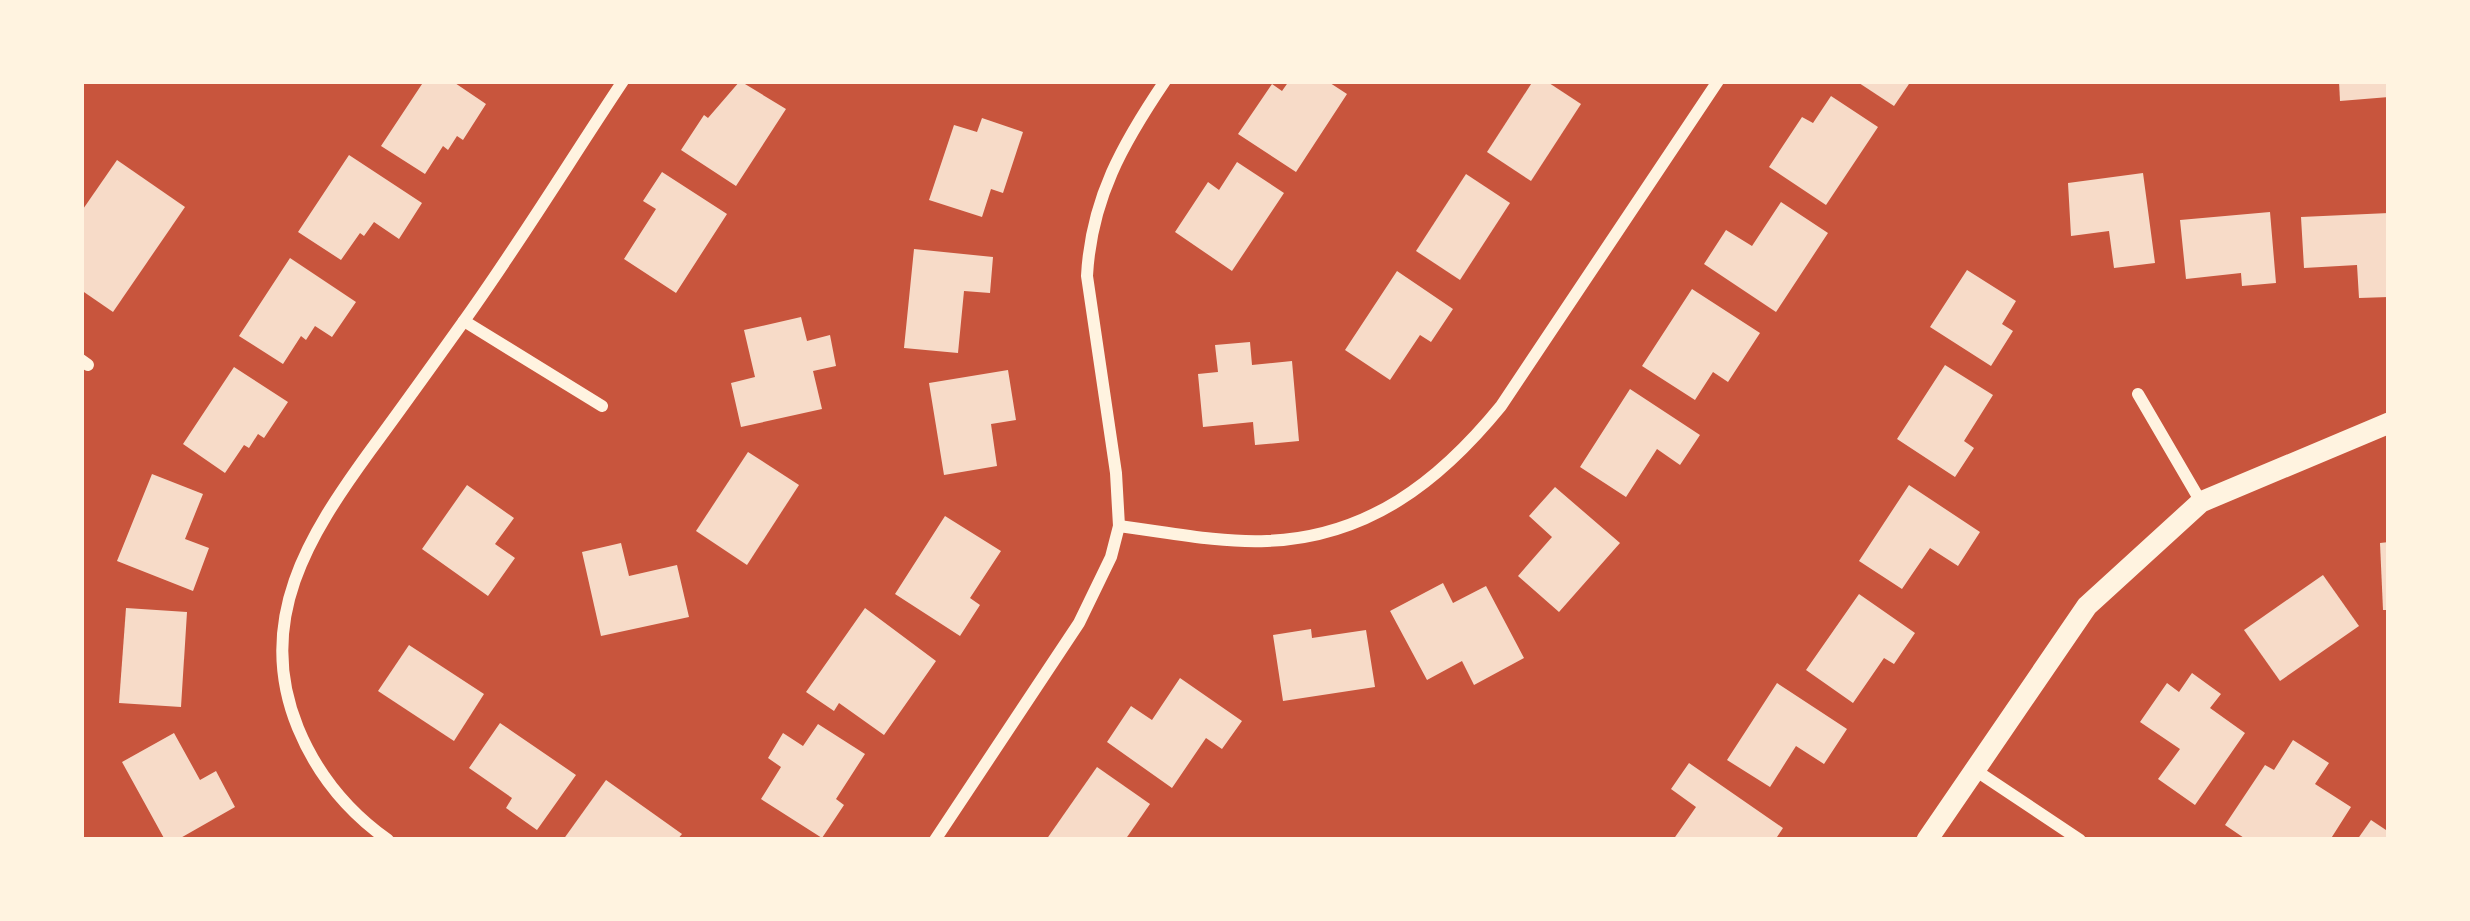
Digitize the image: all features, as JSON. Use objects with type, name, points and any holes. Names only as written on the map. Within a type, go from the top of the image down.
[{"type":"street","points":[[388,840],[351,810],[308,752],[290,710],[282,673],[287,602],[296,570],[322,518],[464,322],[623,81]]},
{"type":"street","points":[[934,840],[1079,623],[1099,587],[1119,526],[1116,473],[1087,276],[1088,243],[1096,208],[1122,144],[1165,81]]},
{"type":"street","points":[[1119,526],[1270,541],[1360,521],[1408,497],[1472,441],[1501,406],[1718,81]]},
{"type":"street","points":[[464,322],[602,406]]},
{"type":"street","points":[[2138,394],[2201,502]]},
{"type":"street","points":[[1927,840],[2086,606],[2201,502],[2389,423]]},
{"type":"street","points":[[1975,770],[2080,840]]},
{"type":"building","points":[[424,81],[452,81],[486,104],[463,140],[457,136],[448,150],[443,146],[425,174],[381,146]]},
{"type":"building","points":[[740,81],[786,109],[736,186],[681,150],[704,115],[708,118]]},
{"type":"building","points":[[1289,81],[1327,81],[1347,94],[1296,172],[1238,134],[1272,84],[1282,91]]},
{"type":"building","points":[[1533,81],[1546,81],[1581,104],[1531,181],[1487,152]]},
{"type":"building","points":[[1856,81],[1911,81],[1894,106]]},
{"type":"building","points":[[2339,81],[2389,81],[2389,97],[2340,101]]},
{"type":"building","points":[[1831,96],[1878,127],[1826,205],[1769,167],[1802,117],[1813,123]]},
{"type":"building","points":[[982,118],[1023,132],[1003,193],[991,189],[982,217],[929,200],[954,125],[977,132]]},
{"type":"building","points":[[349,155],[422,203],[399,239],[374,222],[341,260],[298,232]]},
{"type":"building","points":[[117,160],[185,207],[113,312],[81,290],[81,212]]},
{"type":"building","points":[[1237,162],[1284,193],[1232,271],[1175,232],[1208,182],[1219,190]]},
{"type":"building","points":[[662,172],[727,214],[676,293],[624,259],[656,209],[643,201]]},
{"type":"building","points":[[2143,173],[2155,263],[2114,268],[2109,231],[2071,236],[2068,183]]},
{"type":"building","points":[[1466,174],[1510,203],[1460,280],[1416,251]]},
{"type":"building","points":[[1781,202],[1828,233],[1776,312],[1704,264],[1726,230],[1752,246]]},
{"type":"building","points":[[2270,212],[2276,283],[2242,286],[2241,273],[2186,279],[2180,220]]},
{"type":"building","points":[[2389,213],[2389,297],[2359,298],[2357,265],[2304,268],[2301,217]]},
{"type":"building","points":[[914,249],[993,257],[990,293],[964,291],[958,353],[904,348]]},
{"type":"building","points":[[290,258],[356,302],[332,337],[315,326],[306,340],[301,336],[283,364],[239,336]]},
{"type":"building","points":[[1967,270],[2016,301],[2002,324],[2013,331],[1991,366],[1930,327]]},
{"type":"building","points":[[1397,271],[1453,309],[1431,342],[1420,335],[1390,380],[1345,350]]},
{"type":"building","points":[[1692,289],[1760,333],[1728,382],[1713,372],[1695,400],[1642,366]]},
{"type":"building","points":[[801,317],[807,341],[830,335],[836,366],[813,371],[822,409],[741,427],[731,383],[755,377],[744,330]]},
{"type":"building","points":[[1250,342],[1252,365],[1292,361],[1299,441],[1255,445],[1253,422],[1203,427],[1198,374],[1218,372],[1215,345]]},
{"type":"building","points":[[1945,365],[1993,395],[1964,441],[1974,448],[1955,477],[1897,439]]},
{"type":"building","points":[[234,367],[288,402],[264,438],[258,434],[249,448],[244,445],[225,473],[183,444]]},
{"type":"building","points":[[1008,370],[1016,420],[991,424],[997,466],[944,475],[929,383]]},
{"type":"building","points":[[1630,389],[1700,435],[1680,465],[1657,449],[1626,497],[1580,467]]},
{"type":"building","points":[[748,452],[799,485],[747,565],[696,531]]},
{"type":"building","points":[[152,474],[203,494],[185,539],[209,548],[193,591],[117,561]]},
{"type":"building","points":[[467,485],[514,518],[495,544],[515,558],[488,596],[422,549]]},
{"type":"building","points":[[1909,485],[1980,532],[1958,566],[1930,548],[1902,589],[1859,561]]},
{"type":"building","points":[[1555,487],[1620,543],[1559,612],[1518,576],[1552,537],[1529,516]]},
{"type":"building","points":[[945,516],[1001,551],[970,598],[980,605],[960,636],[895,594]]},
{"type":"building","points":[[2389,542],[2389,610],[2383,610],[2380,543]]},
{"type":"building","points":[[621,543],[629,576],[677,565],[689,617],[601,636],[582,552]]},
{"type":"building","points":[[2323,575],[2359,626],[2280,681],[2244,630]]},
{"type":"building","points":[[1443,583],[1453,603],[1486,586],[1524,658],[1474,685],[1462,661],[1427,680],[1390,611]]},
{"type":"building","points":[[1859,594],[1915,633],[1894,664],[1884,658],[1853,703],[1806,670]]},
{"type":"building","points":[[126,608],[187,612],[181,707],[119,703]]},
{"type":"building","points":[[865,608],[936,661],[884,735],[839,703],[834,711],[806,692]]},
{"type":"building","points":[[1311,629],[1312,638],[1366,630],[1375,687],[1283,701],[1273,635]]},
{"type":"building","points":[[409,645],[484,694],[454,741],[378,691]]},
{"type":"building","points":[[2192,673],[2221,694],[2210,708],[2245,733],[2195,805],[2158,779],[2180,749],[2140,722],[2167,683],[2179,692]]},
{"type":"building","points":[[1180,678],[1242,721],[1222,749],[1206,738],[1172,788],[1107,742],[1131,706],[1152,720]]},
{"type":"building","points":[[1777,683],[1847,729],[1824,764],[1796,746],[1770,787],[1727,760]]},
{"type":"building","points":[[500,723],[576,775],[537,830],[506,808],[512,798],[469,768]]},
{"type":"building","points":[[818,724],[865,754],[836,799],[844,805],[822,838],[761,799],[781,767],[768,758],[783,733],[803,746]]},
{"type":"building","points":[[174,733],[200,780],[216,771],[235,807],[177,840],[165,840],[122,762]]},
{"type":"building","points":[[2293,740],[2329,763],[2315,784],[2351,807],[2330,840],[2247,840],[2225,825],[2265,765],[2274,770]]},
{"type":"building","points":[[1689,763],[1783,828],[1775,840],[1673,840],[1696,807],[1671,789]]},
{"type":"building","points":[[1097,767],[1150,804],[1125,840],[1046,840]]},
{"type":"building","points":[[606,780],[682,834],[677,840],[563,840]]},
{"type":"building","points":[[2371,820],[2389,832],[2389,840],[2357,840]]}]
